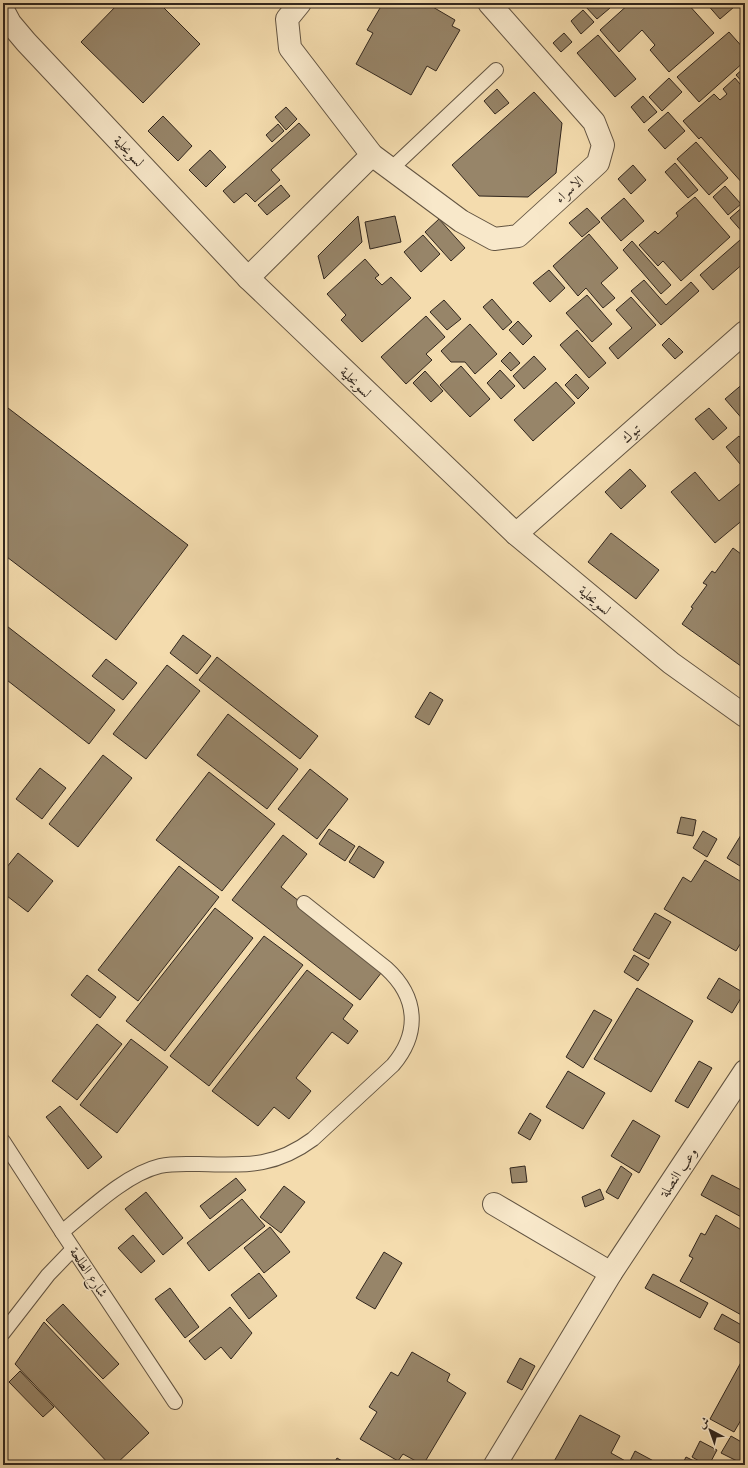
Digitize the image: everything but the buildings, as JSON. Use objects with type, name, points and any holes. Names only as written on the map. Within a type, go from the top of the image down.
[{"type":"street","name":"الاسراء","points":[[300,3],[287,20],[290,48],[372,155],[461,221],[494,239],[518,236],[598,163],[604,145],[594,122],[490,3]]},
{"type":"street","name":"لسويحلية","points":[[3,10],[10,23],[26,42],[248,278],[516,534],[671,663],[745,716]]},
{"type":"street","points":[[248,278],[372,155]]},
{"type":"street","name":"تبوك","points":[[516,534],[745,332]]},
{"type":"street","name":"وعب النصلة","points":[[495,1465],[610,1273],[745,1071]]},
{"type":"street","points":[[494,1204],[610,1273]]},
{"type":"lane","points":[[391,169],[496,70]]},
{"type":"lane","points":[[62,1232],[132,1177],[147,1170],[175,1164],[245,1165],[284,1157],[299,1150],[313,1140],[402,1055],[408,1042],[412,1016],[410,1002],[405,989],[397,978],[386,968],[304,903]]},
{"type":"lane","name":"شارع الطلحة","points":[[3,1141],[175,1402]]},
{"type":"lane","points":[[3,1333],[48,1275],[73,1249]]}]
